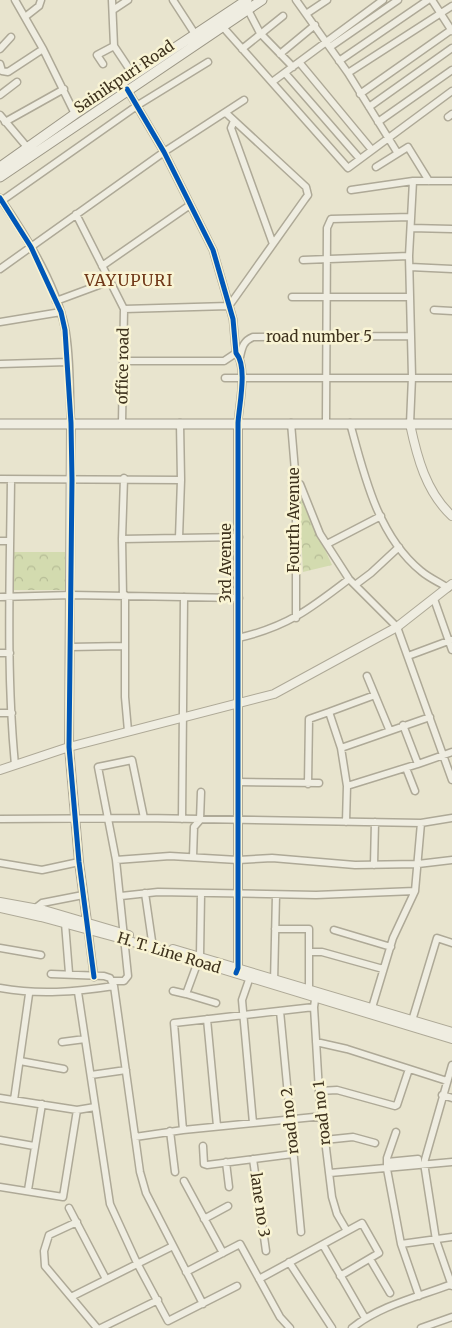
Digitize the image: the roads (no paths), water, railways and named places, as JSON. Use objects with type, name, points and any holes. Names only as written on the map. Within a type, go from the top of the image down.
[{"type":"main road","name":"Sainikpuri Road","points":[[0,177],[49,138],[75,114],[195,34],[248,5],[262,0]]},
{"type":"main road","name":"Sainikpuri Road","points":[[0,167],[27,147],[49,138],[127,89],[222,26],[248,5]]},
{"type":"main road","points":[[0,424],[452,424]]},
{"type":"street","points":[[15,0],[43,49],[75,114]]},
{"type":"street","points":[[26,17],[39,6],[41,0]]},
{"type":"street","points":[[112,0],[114,46],[134,76]]},
{"type":"street","points":[[113,10],[128,0]]},
{"type":"street","points":[[173,0],[195,34]]},
{"type":"street","points":[[297,0],[348,73],[397,152]]},
{"type":"street","points":[[306,14],[327,0]]},
{"type":"street","points":[[328,44],[383,0]]},
{"type":"street","points":[[272,82],[299,62],[398,0]]},
{"type":"street","points":[[339,60],[430,0],[452,31],[360,94]]},
{"type":"street","points":[[248,5],[260,33],[293,66]]},
{"type":"street","points":[[348,73],[441,15],[452,6]]},
{"type":"street","points":[[242,49],[283,16]]},
{"type":"street","points":[[280,54],[315,25]]},
{"type":"street","points":[[222,26],[348,168],[452,91]]},
{"type":"street","points":[[0,49],[11,37]]},
{"type":"street","points":[[103,64],[97,55],[114,46]]},
{"type":"street","points":[[369,107],[452,48]]},
{"type":"street","points":[[0,64],[2,71],[8,72],[43,49]]},
{"type":"street","points":[[94,976],[79,862],[69,747],[72,480],[71,423],[65,330],[61,312],[31,247],[1,200],[138,105],[208,62]]},
{"type":"street","points":[[299,62],[372,150]]},
{"type":"street","points":[[378,122],[452,70]]},
{"type":"street","points":[[285,73],[360,159]]},
{"type":"street","points":[[0,95],[17,82]]},
{"type":"street","points":[[5,122],[64,89]]},
{"type":"street","points":[[127,89],[164,152],[212,250],[233,319],[242,379],[238,423]]},
{"type":"street","points":[[0,269],[164,152],[244,100]]},
{"type":"street","points":[[226,113],[306,186],[308,191],[306,199],[229,306]]},
{"type":"street","points":[[0,115],[27,147]]},
{"type":"street","points":[[234,121],[231,128],[273,244]]},
{"type":"street","points":[[376,167],[397,152],[408,147],[429,181]]},
{"type":"street","points":[[413,180],[409,256],[412,377],[410,424],[422,471],[439,501],[452,516]]},
{"type":"street","points":[[351,190],[413,180],[452,181]]},
{"type":"street","points":[[102,266],[190,205]]},
{"type":"street","points":[[76,214],[124,309],[229,306]]},
{"type":"street","points":[[326,423],[327,228],[331,219],[411,217]]},
{"type":"street","points":[[411,228],[452,229]]},
{"type":"street","points":[[304,260],[409,256]]},
{"type":"street","points":[[410,267],[452,269]]},
{"type":"street","points":[[56,300],[110,281]]},
{"type":"street","points":[[292,297],[410,297]]},
{"type":"street","name":"office road","points":[[122,423],[124,309]]},
{"type":"street","points":[[434,310],[452,311]]},
{"type":"street","points":[[0,322],[61,312]]},
{"type":"street","name":"road number 5","points":[[238,355],[247,340],[253,338],[411,336]]},
{"type":"street","points":[[124,361],[224,361],[238,355]]},
{"type":"street","points":[[0,364],[68,362]]},
{"type":"street","points":[[225,378],[452,378]]},
{"type":"street","points":[[179,538],[180,423]]},
{"type":"street","name":"3rd Avenue","points":[[237,970],[239,820],[238,423]]},
{"type":"street","name":"Fourth Avenue","points":[[291,423],[296,483],[296,618]]},
{"type":"street","points":[[0,770],[69,747],[274,694],[397,628],[450,586],[421,571],[399,546],[381,516],[364,478],[350,423]]},
{"type":"street","points":[[0,480],[124,478],[181,480]]},
{"type":"street","points":[[124,478],[122,539],[128,731]]},
{"type":"street","points":[[11,480],[10,653],[15,765]]},
{"type":"street","points":[[296,483],[300,484],[304,491],[320,534],[349,579],[397,628],[452,780]]},
{"type":"street","points":[[327,544],[381,516]]},
{"type":"street","points":[[122,539],[239,537]]},
{"type":"street","points":[[0,541],[10,541]]},
{"type":"street","points":[[355,585],[371,573],[399,546]]},
{"type":"street","points":[[238,638],[267,631],[296,618],[349,579]]},
{"type":"street","points":[[0,597],[72,595],[239,598]]},
{"type":"street","points":[[182,820],[184,597]]},
{"type":"street","points":[[434,599],[451,641],[452,650]]},
{"type":"street","points":[[408,656],[451,641]]},
{"type":"street","points":[[70,647],[125,646]]},
{"type":"street","points":[[0,653],[10,653]]},
{"type":"street","points":[[368,676],[389,730]]},
{"type":"street","points":[[308,784],[309,719],[375,696]]},
{"type":"street","points":[[329,712],[341,748],[347,786],[346,822]]},
{"type":"street","points":[[0,713],[12,713]]},
{"type":"street","points":[[341,748],[430,717]]},
{"type":"street","points":[[403,725],[418,764]]},
{"type":"street","points":[[347,786],[452,752]]},
{"type":"street","points":[[0,988],[29,994],[78,992],[124,981],[128,976],[126,937],[116,860],[98,767],[132,760],[144,818]]},
{"type":"street","points":[[406,768],[415,791]]},
{"type":"street","points":[[238,782],[319,783]]},
{"type":"street","points":[[193,857],[194,827],[200,820],[201,792]]},
{"type":"street","points":[[0,819],[144,818],[421,823],[452,818]]},
{"type":"street","points":[[374,865],[375,822]]},
{"type":"street","points":[[371,1011],[383,969],[392,947],[393,938],[415,891],[421,823]]},
{"type":"street","points":[[116,860],[170,856],[238,860],[272,858],[374,865],[418,864],[452,860]]},
{"type":"street","points":[[0,863],[42,870],[79,862]]},
{"type":"street","points":[[120,896],[145,893],[316,895],[415,891]]},
{"type":"street","points":[[145,893],[153,945]]},
{"type":"street","points":[[33,911],[42,903],[83,894]]},
{"type":"street","points":[[186,994],[199,959],[201,894]]},
{"type":"street","points":[[274,982],[276,895]]},
{"type":"street","name":"H. T. Line Road","points":[[0,902],[126,937],[411,1023],[451,1033]]},
{"type":"street","name":"H. T. Line Road","points":[[0,908],[33,911],[65,923],[88,926]]},
{"type":"street","points":[[65,923],[70,973]]},
{"type":"street","name":"road no 1","points":[[275,929],[309,929],[319,1091],[324,1116],[324,1140],[335,1209],[347,1231]]},
{"type":"street","points":[[334,930],[392,947]]},
{"type":"street","points":[[411,1023],[437,938],[452,943]]},
{"type":"street","points":[[0,948],[41,955]]},
{"type":"street","points":[[309,952],[322,952],[383,969]]},
{"type":"street","points":[[51,974],[70,973],[104,976],[113,984],[140,1172],[146,1193],[203,1304]]},
{"type":"street","points":[[251,975],[242,1000],[253,1123]]},
{"type":"street","points":[[78,992],[110,1204],[137,1263],[168,1321],[237,1286]]},
{"type":"street","points":[[174,992],[216,1003]]},
{"type":"street","points":[[14,1100],[29,994]]},
{"type":"street","points":[[183,1130],[174,1023],[314,1007]]},
{"type":"street","name":"road no 2","points":[[280,1011],[301,1232]]},
{"type":"street","points":[[207,1019],[217,1126]]},
{"type":"street","points":[[62,1042],[84,1039]]},
{"type":"street","points":[[316,1042],[447,1081]]},
{"type":"street","points":[[20,1060],[64,1069]]},
{"type":"street","points":[[352,1328],[365,1318],[386,1307],[452,1285],[436,1240],[421,1164],[452,1065]]},
{"type":"street","points":[[319,1091],[337,1090],[395,1106],[409,1069]]},
{"type":"street","points":[[91,1075],[126,1070]]},
{"type":"street","points":[[442,1095],[452,1098]]},
{"type":"street","points":[[0,1098],[77,1110],[95,1107]]},
{"type":"street","points":[[28,1190],[42,1104]]},
{"type":"street","points":[[0,1187],[63,1197],[77,1110]]},
{"type":"street","points":[[135,1137],[217,1126],[324,1116]]},
{"type":"street","points":[[170,1132],[175,1172]]},
{"type":"street","points":[[396,1132],[387,1165],[401,1244],[419,1296]]},
{"type":"street","points":[[324,1140],[354,1137],[375,1143]]},
{"type":"street","points":[[0,1140],[34,1146]]},
{"type":"street","points":[[203,1146],[205,1165],[293,1154]]},
{"type":"street","name":"lane no 3","points":[[253,1159],[266,1251]]},
{"type":"street","points":[[226,1162],[229,1187]]},
{"type":"street","points":[[330,1173],[387,1165],[452,1162]]},
{"type":"street","points":[[184,1181],[223,1253]]},
{"type":"street","points":[[204,1219],[228,1206]]},
{"type":"street","points":[[69,1208],[106,1279]]},
{"type":"street","points":[[77,1222],[49,1235],[44,1251],[45,1266],[97,1328]]},
{"type":"street","points":[[259,1280],[362,1223],[380,1253],[340,1276]]},
{"type":"street","points":[[401,1244],[452,1237]]},
{"type":"street","points":[[186,1272],[240,1244],[280,1317],[290,1328]]},
{"type":"street","points":[[323,1245],[365,1318]]},
{"type":"street","points":[[71,1297],[173,1246]]},
{"type":"street","points":[[370,1259],[390,1293]]},
{"type":"street","points":[[289,1262],[332,1328]]},
{"type":"street","points":[[445,1265],[452,1262]]},
{"type":"street","points":[[101,1328],[158,1300]]},
{"type":"street","points":[[421,1328],[452,1317]]},
{"type":"district","name":"VAYUPURI","points":[[129,280]]}]
